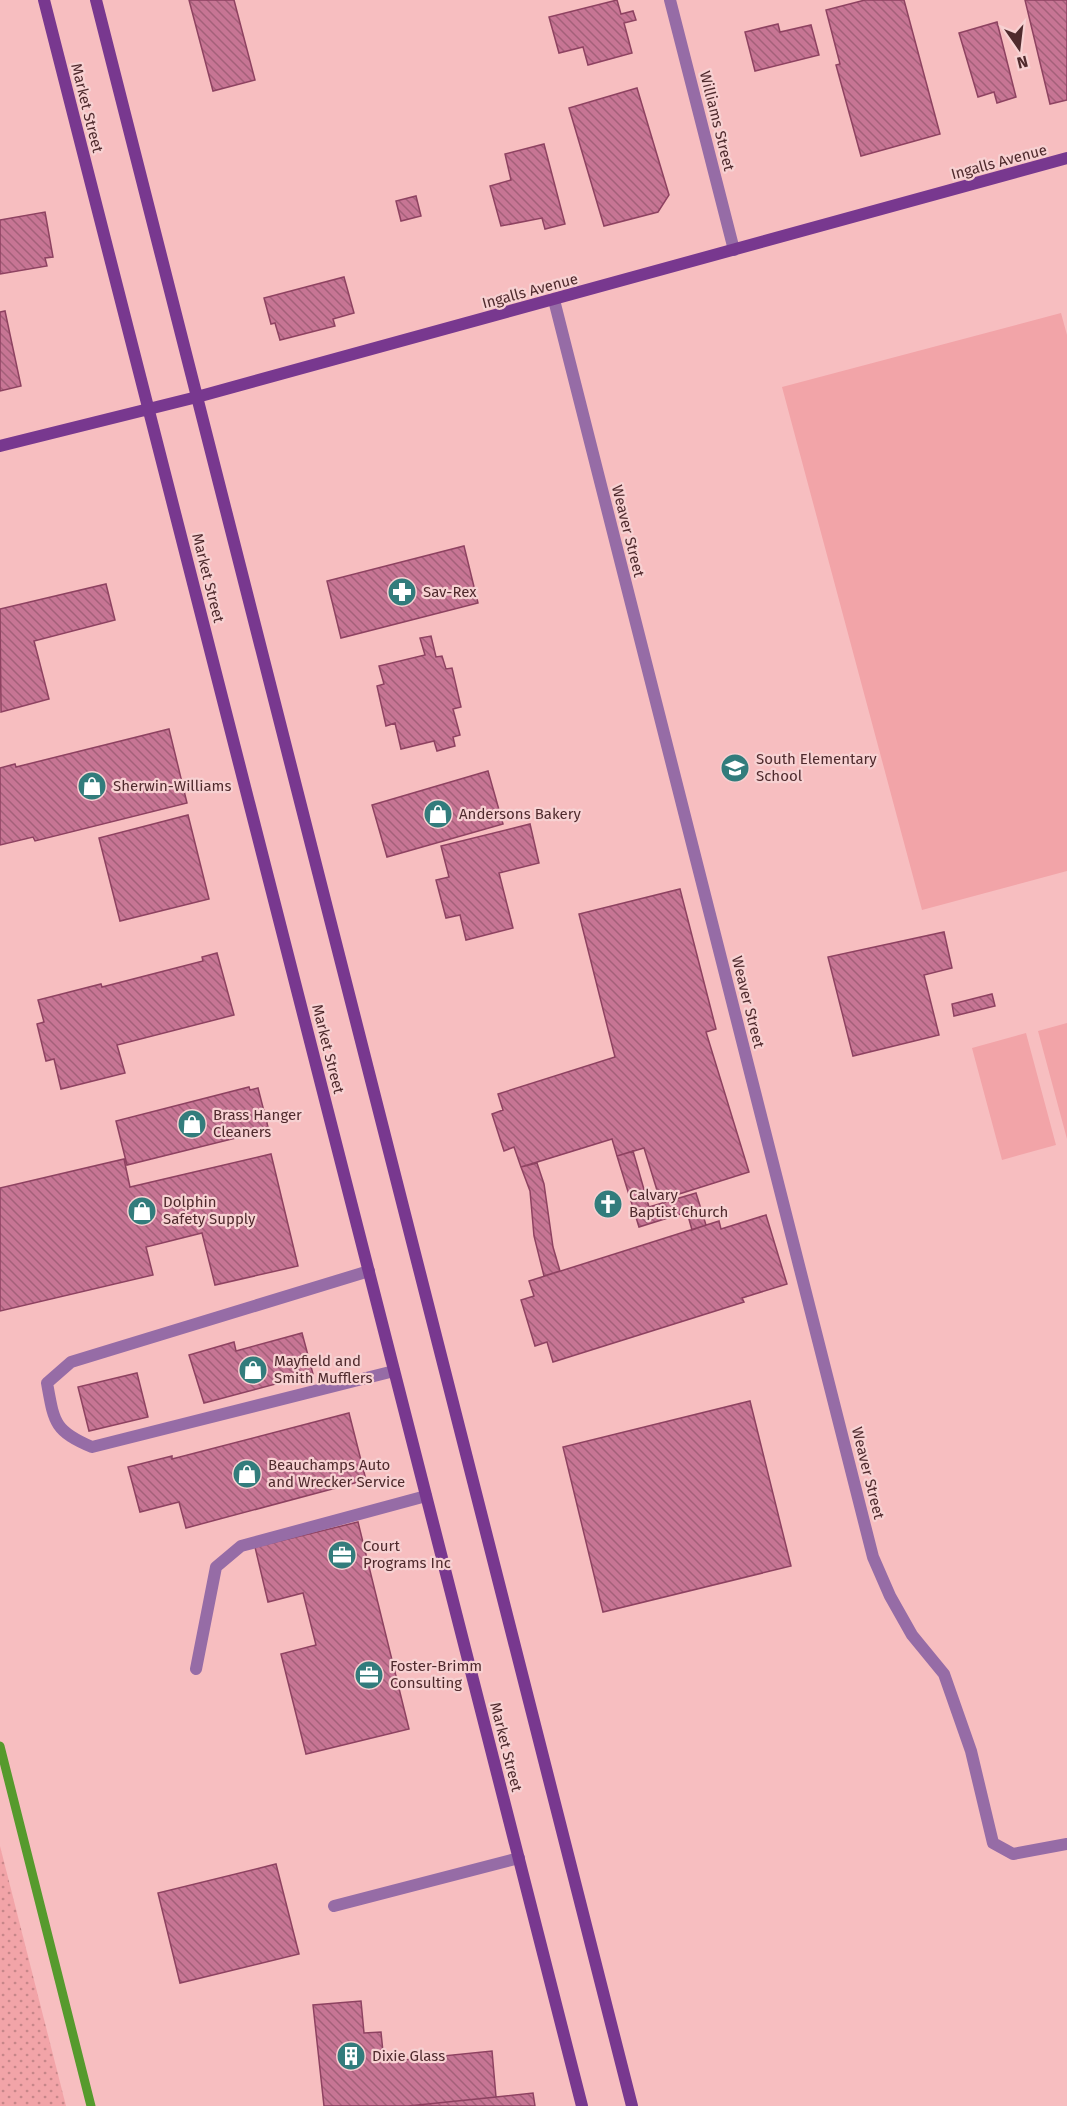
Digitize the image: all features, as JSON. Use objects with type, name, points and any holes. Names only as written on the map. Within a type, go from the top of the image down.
[{"type":"main road","name":"Market Street","points":[[44,0],[582,2106]]},
{"type":"main road","points":[[96,0],[632,2106]]},
{"type":"main road","name":"Ingalls Avenue","points":[[0,446],[197,397],[1067,159]]},
{"type":"street","name":"Williams Street","points":[[670,0],[734,250]]},
{"type":"street","name":"Weaver Street","points":[[554,300],[873,1557],[890,1596],[912,1635],[944,1674],[971,1751],[993,1843],[1013,1854],[1067,1844]]},
{"type":"street","points":[[369,1270],[71,1362],[47,1383],[53,1416],[67,1437],[92,1447],[394,1371]]},
{"type":"street","points":[[196,1669],[216,1567],[241,1546],[426,1496]]},
{"type":"street","points":[[334,1906],[519,1858]]},
{"type":"shaded area","points":[[1061,313],[1067,335],[1067,871],[922,910],[782,387]]},
{"type":"shaded area","points":[[1067,1023],[1067,1139],[1038,1031]]},
{"type":"shaded area","points":[[1026,1033],[1056,1145],[1002,1160],[972,1048]]},
{"type":"shaded area","points":[[0,1846],[66,2106],[0,2106]]},
{"type":"building","points":[[189,0],[234,0],[255,80],[213,91]]},
{"type":"building","points":[[617,0],[621,14],[633,11],[636,20],[624,23],[632,53],[588,65],[583,47],[559,53],[549,17]]},
{"type":"building","points":[[865,0],[904,0],[940,134],[861,156],[836,65],[840,64],[826,10]]},
{"type":"building","points":[[1025,0],[1067,0],[1067,100],[1050,104]]},
{"type":"building","points":[[997,22],[1016,97],[997,103],[994,92],[978,97],[959,33]]},
{"type":"building","points":[[778,24],[780,32],[811,25],[819,55],[755,71],[745,32]]},
{"type":"building","points":[[637,88],[669,195],[658,212],[604,226],[569,108]]},
{"type":"building","points":[[544,144],[565,224],[545,229],[542,218],[501,226],[490,186],[511,180],[505,154]]},
{"type":"building","points":[[416,196],[421,216],[401,221],[396,201]]},
{"type":"building","points":[[45,212],[53,257],[45,258],[47,266],[0,274],[0,220]]},
{"type":"building","points":[[344,277],[354,313],[333,319],[335,326],[280,340],[275,323],[271,324],[264,298]]},
{"type":"building","points":[[5,311],[21,386],[0,391],[0,312]]},
{"type":"building","name":"Sav-Rex","points":[[464,546],[478,603],[341,638],[327,581]]},
{"type":"building","points":[[106,584],[115,620],[34,641],[49,699],[1,712],[0,609]]},
{"type":"building","points":[[431,636],[436,657],[442,656],[446,669],[452,668],[461,707],[453,709],[460,735],[453,737],[455,746],[437,751],[434,741],[401,749],[395,723],[386,726],[377,686],[384,684],[379,666],[425,655],[420,638]]},
{"type":"building","name":"Sherwin-Williams","points":[[169,729],[187,803],[35,841],[33,837],[0,845],[0,768],[15,764],[16,767]]},
{"type":"building","name":"Andersons Bakery","points":[[488,771],[503,824],[387,857],[372,805]]},
{"type":"building","points":[[188,815],[209,899],[120,921],[99,838]]},
{"type":"building","points":[[530,824],[539,863],[499,873],[513,928],[466,940],[460,915],[446,918],[436,880],[449,877],[441,846]]},
{"type":"building","points":[[680,889],[716,1029],[706,1032],[749,1172],[660,1200],[644,1148],[617,1156],[612,1139],[521,1167],[514,1147],[504,1151],[492,1114],[503,1110],[498,1094],[615,1057],[579,914]]},
{"type":"building","points":[[944,932],[952,968],[924,975],[939,1035],[853,1056],[828,957]]},
{"type":"building","points":[[217,953],[234,1015],[117,1045],[125,1073],[61,1089],[54,1059],[46,1061],[37,1024],[44,1022],[38,1000],[101,984],[102,987],[203,961],[202,957]]},
{"type":"building","points":[[992,994],[995,1006],[954,1016],[952,1004]]},
{"type":"building","name":"Brass Hanger Cleaners","points":[[249,1087],[250,1090],[258,1088],[268,1127],[259,1129],[260,1132],[127,1165],[116,1121]]},
{"type":"building","points":[[633,1151],[649,1207],[696,1193],[706,1225],[692,1230],[687,1212],[639,1227],[617,1156]]},
{"type":"building","name":"Dolphin Safety Supply","points":[[271,1154],[298,1266],[215,1285],[202,1233],[146,1247],[153,1275],[0,1311],[0,1188],[124,1159],[130,1187]]},
{"type":"building","points":[[537,1163],[544,1184],[553,1247],[560,1271],[544,1276],[534,1236],[530,1191],[521,1167]]},
{"type":"building","points":[[766,1215],[787,1284],[742,1298],[744,1302],[553,1362],[547,1342],[535,1346],[521,1300],[534,1296],[529,1281],[719,1221],[721,1229]]},
{"type":"building","name":"Mayfield and Smith Mufflers","points":[[302,1333],[313,1374],[204,1403],[189,1355],[234,1342],[236,1351]]},
{"type":"building","points":[[137,1373],[148,1417],[89,1431],[78,1387]]},
{"type":"building","points":[[750,1401],[791,1566],[603,1612],[563,1447]]},
{"type":"building","name":"Beauchamps Auto and Wrecker Service","points":[[349,1413],[366,1480],[186,1528],[179,1502],[140,1512],[128,1467],[172,1456],[172,1459]]},
{"type":"building","points":[[358,1522],[409,1729],[306,1754],[281,1654],[316,1645],[303,1593],[268,1602],[255,1547]]},
{"type":"building","points":[[276,1864],[299,1954],[180,1983],[158,1893]]},
{"type":"building","name":"Dixie Glass","points":[[361,2001],[364,2033],[381,2032],[384,2062],[492,2051],[496,2097],[408,2106],[324,2106],[313,2005]]},
{"type":"building","points":[[533,2093],[535,2106],[408,2106],[496,2097]]},
{"type":"waterway","points":[[0,1746],[91,2106]]},
{"type":"place","name":"Sav-Rex","points":[[402,592]]},
{"type":"place","name":"South Elementary School","points":[[735,768]]},
{"type":"place","name":"Sherwin-Williams","points":[[92,786]]},
{"type":"place","name":"Andersons Bakery","points":[[438,814]]},
{"type":"place","name":"Brass Hanger Cleaners","points":[[192,1124]]},
{"type":"place","name":"Calvary Baptist Church","points":[[608,1204]]},
{"type":"place","name":"Dolphin Safety Supply","points":[[142,1211]]},
{"type":"place","name":"Mayfield and Smith Mufflers","points":[[253,1370]]},
{"type":"place","name":"Beauchamps Auto and Wrecker Service","points":[[247,1474]]},
{"type":"place","name":"Court Programs Inc","points":[[342,1555]]},
{"type":"place","name":"Foster-Brimm Consulting","points":[[369,1675]]},
{"type":"place","name":"Dixie Glass","points":[[351,2056]]}]
